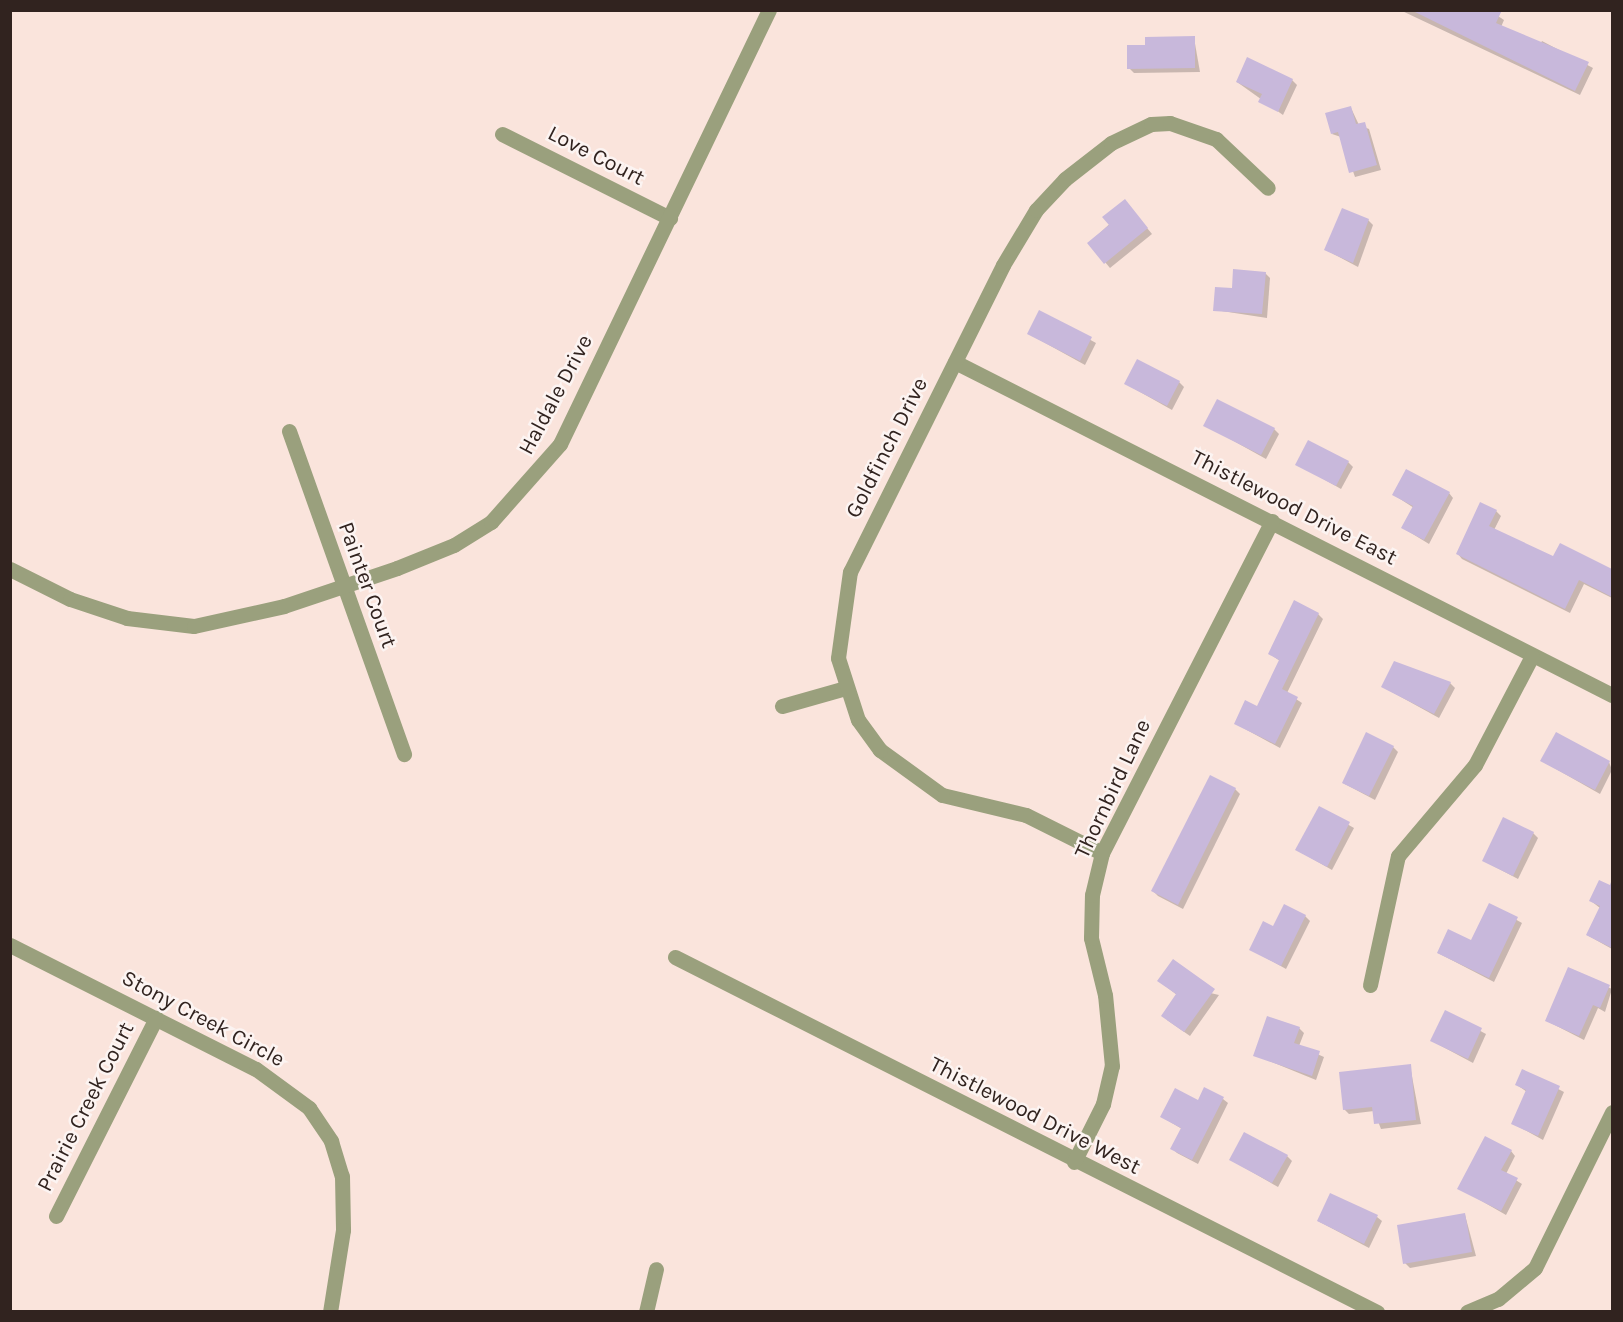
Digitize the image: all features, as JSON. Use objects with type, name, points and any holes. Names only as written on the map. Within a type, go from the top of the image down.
[{"type":"street","name":"Haldale Drive","points":[[10,569],[69,599],[127,618],[194,626],[231,621],[344,584],[454,545],[491,522],[542,470],[670,218],[769,10]]},
{"type":"street","name":"Goldfinch Drive","points":[[1102,853],[1026,815],[942,795],[912,779],[880,750],[845,688],[838,658],[850,572],[955,362],[1036,210],[1111,143],[1151,124],[1183,124],[1234,152],[1268,188]]},
{"type":"street","name":"Love Court","points":[[502,134],[670,218]]},
{"type":"street","name":"Thistlewood Drive East","points":[[955,362],[1612,695]]},
{"type":"street","name":"Painter Court","points":[[289,431],[404,754]]},
{"type":"street","name":"Thornbird Lane","points":[[1074,1162],[1103,1104],[1112,1066],[1112,1035],[1091,938],[1092,895],[1102,853],[1272,521]]},
{"type":"street","points":[[1370,985],[1398,856],[1475,765],[1532,656]]},
{"type":"street","points":[[782,706],[845,688]]},
{"type":"street","name":"Stony Creek Circle","points":[[10,945],[277,1082],[320,1122],[338,1156],[345,1201],[330,1311]]},
{"type":"street","name":"Thistlewood Drive West","points":[[675,957],[1074,1162],[1377,1311]]},
{"type":"street","name":"Prairie Creek Court","points":[[56,1216],[156,1018]]},
{"type":"street","points":[[1467,1311],[1498,1299],[1535,1268],[1609,1128],[1612,1112]]},
{"type":"street","points":[[646,1311],[656,1269]]},
{"type":"building","points":[[1411,10],[1502,10],[1496,23],[1589,62],[1575,91]]},
{"type":"building","points":[[1195,36],[1195,68],[1127,69],[1127,45],[1145,45],[1145,37]]},
{"type":"building","points":[[1247,57],[1293,79],[1278,112],[1258,102],[1262,94],[1236,82]]},
{"type":"building","points":[[1351,106],[1356,124],[1365,122],[1377,165],[1349,173],[1338,132],[1331,134],[1325,113]]},
{"type":"building","points":[[1125,199],[1148,228],[1104,264],[1087,243],[1109,225],[1102,217]]},
{"type":"building","points":[[1342,208],[1369,219],[1353,263],[1324,250]]},
{"type":"building","points":[[1233,269],[1266,272],[1262,314],[1213,311],[1215,287],[1232,288]]},
{"type":"building","points":[[1039,310],[1092,337],[1080,361],[1027,334]]},
{"type":"building","points":[[1137,359],[1180,381],[1167,406],[1124,384]]},
{"type":"building","points":[[1217,399],[1275,428],[1261,455],[1203,426]]},
{"type":"building","points":[[1308,440],[1349,461],[1336,486],[1295,465]]},
{"type":"building","points":[[1406,469],[1450,492],[1424,540],[1401,528],[1413,506],[1392,495]]},
{"type":"building","points":[[1480,502],[1497,510],[1489,526],[1553,556],[1560,543],[1612,569],[1612,597],[1579,580],[1565,609],[1456,554]]},
{"type":"building","points":[[1294,600],[1319,613],[1282,689],[1298,697],[1275,744],[1234,724],[1245,700],[1257,706],[1279,660],[1268,654]]},
{"type":"building","points":[[1394,661],[1451,682],[1434,714],[1381,687]]},
{"type":"building","points":[[1366,732],[1394,746],[1369,796],[1342,783]]},
{"type":"building","points":[[1556,732],[1610,761],[1595,790],[1540,761]]},
{"type":"building","points":[[1210,775],[1236,788],[1178,905],[1151,891]]},
{"type":"building","points":[[1319,806],[1350,822],[1327,867],[1295,850]]},
{"type":"building","points":[[1503,817],[1534,832],[1513,876],[1482,861]]},
{"type":"building","points":[[1612,879],[1612,948],[1586,935],[1600,906],[1589,901],[1599,880],[1610,885]]},
{"type":"building","points":[[1489,903],[1518,917],[1489,978],[1437,953],[1448,929],[1471,940]]},
{"type":"building","points":[[1284,904],[1306,915],[1281,966],[1249,950],[1263,921],[1273,926]]},
{"type":"building","points":[[1173,959],[1215,989],[1184,1032],[1161,1016],[1176,994],[1157,981]]},
{"type":"building","points":[[1568,967],[1610,985],[1600,1008],[1593,1005],[1579,1036],[1545,1021]]},
{"type":"building","points":[[1445,1010],[1482,1028],[1468,1059],[1430,1041]]},
{"type":"building","points":[[1267,1016],[1300,1027],[1294,1043],[1320,1051],[1312,1076],[1253,1056]]},
{"type":"building","points":[[1411,1064],[1416,1120],[1374,1124],[1372,1107],[1343,1110],[1339,1072]]},
{"type":"building","points":[[1522,1069],[1560,1086],[1538,1136],[1511,1124],[1526,1090],[1515,1085]]},
{"type":"building","points":[[1204,1087],[1224,1097],[1192,1160],[1170,1149],[1181,1128],[1160,1117],[1175,1088],[1198,1100]]},
{"type":"building","points":[[1244,1132],[1288,1155],[1272,1183],[1229,1160]]},
{"type":"building","points":[[1485,1136],[1512,1150],[1501,1170],[1518,1178],[1501,1211],[1457,1189]]},
{"type":"building","points":[[1330,1193],[1378,1215],[1364,1244],[1317,1221]]},
{"type":"building","points":[[1465,1213],[1472,1252],[1403,1264],[1397,1225]]}]
